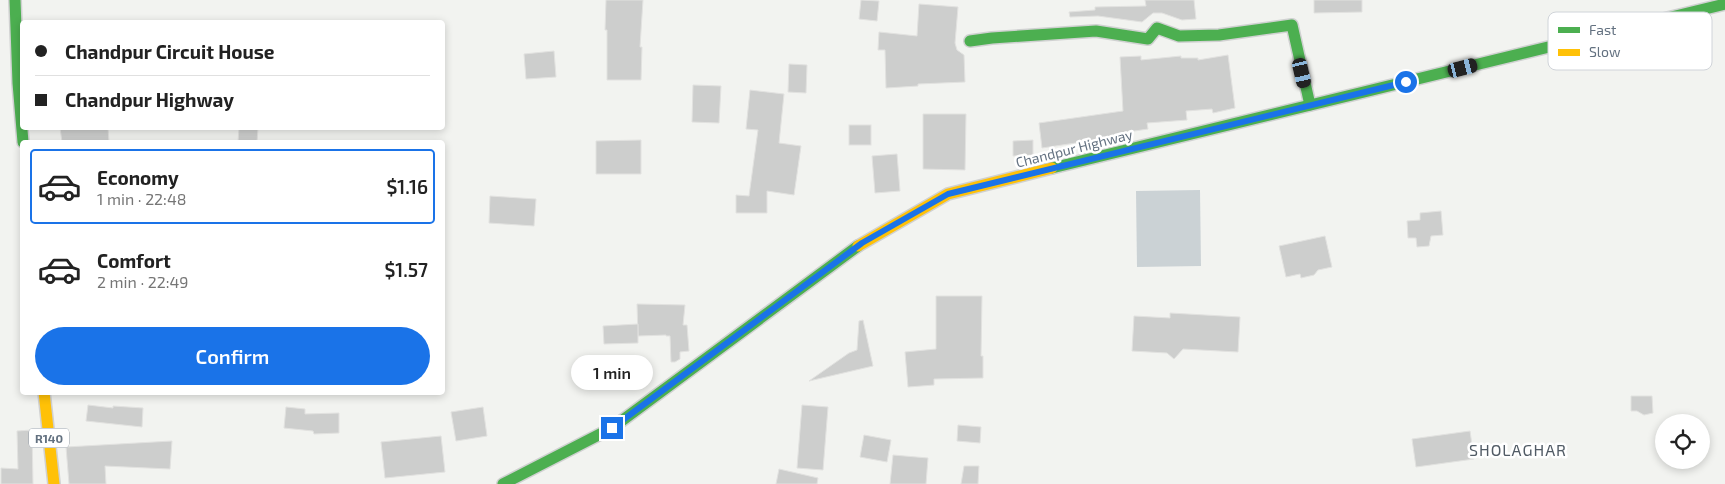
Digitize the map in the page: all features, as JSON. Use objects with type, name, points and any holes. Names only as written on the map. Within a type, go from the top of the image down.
[{"type":"main road","points":[[14,0],[20,107]]},
{"type":"main road","name":"Chandpur Highway","points":[[1692,12],[1725,4]]},
{"type":"main road","points":[[970,41],[1096,31],[1148,39],[1157,28],[1180,36],[1219,36],[1292,25],[1310,106]]},
{"type":"main road","name":"Chandpur Highway","points":[[503,484],[612,428],[862,243],[948,194],[1548,48]]},
{"type":"main road","name":"R140","points":[[44,395],[54,484]]},
{"type":"shaded area","points":[[1200,190],[1201,266],[1137,267],[1136,191]]},
{"type":"building","points":[[606,0],[643,0],[640,47],[642,47],[641,80],[607,80]]},
{"type":"building","points":[[861,0],[879,1],[877,21],[859,19]]},
{"type":"building","points":[[1145,0],[1194,0],[1196,19],[1182,20],[1162,13],[1153,13],[1142,22],[1098,16],[1070,17],[1069,12],[1095,10],[1095,7],[1146,6]]},
{"type":"building","points":[[1314,0],[1362,0],[1362,12],[1314,13]]},
{"type":"building","points":[[919,4],[958,7],[955,43],[957,50],[964,55],[965,82],[918,84],[918,86],[886,88],[885,50],[878,50],[879,32],[917,36]]},
{"type":"building","points":[[554,51],[556,77],[526,79],[524,54]]},
{"type":"building","points":[[1228,55],[1235,108],[1213,113],[1212,109],[1186,111],[1187,120],[1147,123],[1148,129],[1121,133],[1121,136],[1042,148],[1039,123],[1123,111],[1120,57],[1141,56],[1141,60],[1181,56],[1181,58],[1198,58],[1198,60]]},
{"type":"building","points":[[789,64],[807,65],[806,93],[788,92]]},
{"type":"building","points":[[693,85],[721,86],[719,123],[692,122]]},
{"type":"building","points":[[750,90],[784,94],[779,143],[801,146],[794,195],[767,191],[767,213],[736,213],[736,195],[749,196],[758,130],[746,129]]},
{"type":"building","points":[[923,114],[966,114],[965,170],[923,169]]},
{"type":"building","points":[[849,125],[871,125],[871,145],[849,145]]},
{"type":"building","points":[[60,130],[108,130],[109,140],[62,140]]},
{"type":"building","points":[[239,130],[258,130],[257,140],[238,140]]},
{"type":"building","points":[[641,140],[641,174],[596,174],[596,141]]},
{"type":"building","points":[[1033,140],[1033,155],[1013,156],[1013,141]]},
{"type":"building","points":[[897,154],[900,191],[875,193],[872,156]]},
{"type":"building","points":[[490,196],[536,199],[534,226],[489,223]]},
{"type":"building","points":[[1441,211],[1443,235],[1431,236],[1429,246],[1417,247],[1416,238],[1408,238],[1407,221],[1420,220],[1420,213]]},
{"type":"building","points":[[1325,236],[1332,267],[1318,270],[1314,275],[1301,278],[1300,274],[1286,277],[1279,246]]},
{"type":"building","points":[[936,296],[982,296],[981,356],[983,356],[983,378],[934,379],[934,385],[908,387],[905,352],[936,349]]},
{"type":"building","points":[[637,304],[685,305],[683,325],[687,325],[689,351],[680,352],[680,359],[671,362],[670,336],[638,336]]},
{"type":"building","points":[[1170,313],[1240,317],[1238,352],[1183,349],[1174,359],[1167,353],[1132,351],[1134,316],[1170,318]]},
{"type":"building","points":[[863,320],[873,366],[809,381],[849,353],[857,350],[859,321]]},
{"type":"building","points":[[638,324],[638,343],[604,344],[603,326]]},
{"type":"building","points":[[1631,396],[1652,396],[1653,413],[1644,415],[1637,411],[1631,411]]},
{"type":"building","points":[[88,405],[113,408],[113,406],[143,408],[142,427],[86,421]]},
{"type":"building","points":[[802,405],[828,407],[823,470],[797,468]]},
{"type":"building","points":[[286,407],[305,409],[305,414],[339,413],[339,433],[314,434],[313,431],[284,428]]},
{"type":"building","points":[[483,407],[487,436],[456,441],[451,412]]},
{"type":"building","points":[[958,425],[981,427],[980,443],[957,441]]},
{"type":"building","points":[[32,430],[33,484],[1,484],[1,468],[18,469],[17,431]]},
{"type":"building","points":[[1470,431],[1474,459],[1416,467],[1412,439]]},
{"type":"building","points":[[864,435],[891,440],[887,462],[860,457]]},
{"type":"building","points":[[441,436],[445,472],[385,478],[381,442]]},
{"type":"building","points":[[172,441],[170,469],[105,466],[106,484],[69,484],[66,447]]},
{"type":"building","points":[[893,455],[928,458],[926,484],[890,484]]},
{"type":"building","points":[[964,466],[979,466],[978,484],[961,484]]},
{"type":"building","points":[[779,469],[818,478],[817,484],[776,484]]},
{"type":"traffic: fast","points":[[15,0],[20,107]]},
{"type":"traffic: fast","points":[[1692,12],[1725,4]]},
{"type":"traffic: fast","points":[[970,41],[1096,31],[1148,39],[1157,28],[1179,36],[1219,35],[1292,25],[1310,105]]},
{"type":"traffic: fast","points":[[1052,168],[1548,47]]},
{"type":"traffic: fast","points":[[22,130],[23,140]]},
{"type":"traffic: fast","points":[[503,484],[612,428],[858,246]]},
{"type":"traffic: slow","points":[[858,246],[948,194],[1052,168]]},
{"type":"traffic: slow","points":[[44,395],[54,484]]},
{"type":"district","name":"SHOLAGHAR","points":[[1518,449]]},
{"type":"route","points":[[612,428],[862,243],[948,194],[1406,82]]}]
